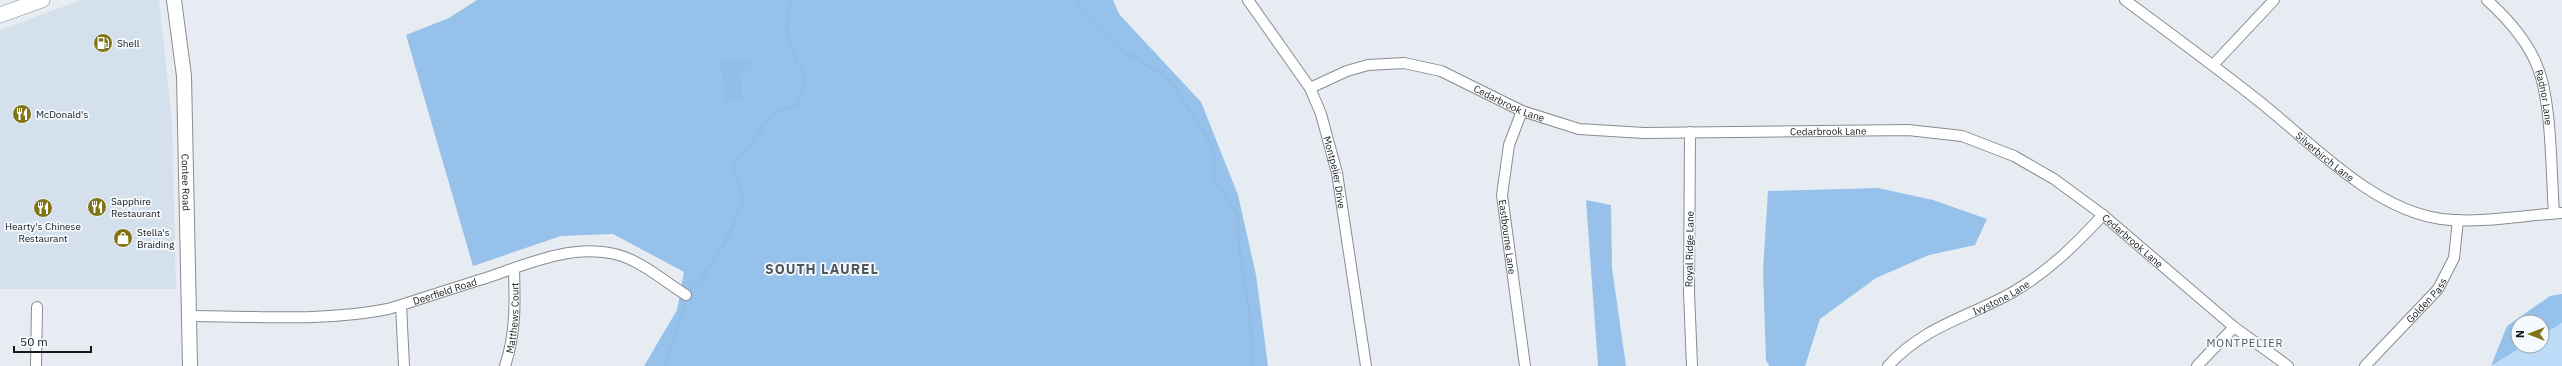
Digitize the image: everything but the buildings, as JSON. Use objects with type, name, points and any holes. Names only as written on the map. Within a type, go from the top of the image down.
[{"type":"main road","points":[[0,15],[42,0]]},
{"type":"street","name":"Contee Road","points":[[174,0],[184,76],[190,366]]},
{"type":"street","name":"Montpelier Drive","points":[[1248,0],[1310,88],[1321,114],[1337,173],[1366,366]]},
{"type":"street","name":"Silverbirch Lane","points":[[2126,0],[2213,65],[2356,180],[2391,203],[2427,215],[2458,220],[2558,213]]},
{"type":"street","points":[[2213,65],[2274,0]]},
{"type":"street","name":"Radnor Lane","points":[[2488,0],[2502,13],[2520,35],[2538,69],[2545,101],[2558,213]]},
{"type":"street","name":"Cedarbrook Lane","points":[[1310,88],[1347,71],[1368,65],[1404,63],[1441,71],[1522,111],[1579,129],[1624,132],[1908,130],[1962,136],[2014,156],[2054,179],[2104,215],[2234,327],[2288,366]]},
{"type":"street","name":"Eastbourne Lane","points":[[1522,111],[1508,145],[1502,195],[1525,366]]},
{"type":"street","name":"Royal Ridge Lane","points":[[1690,132],[1689,292],[1692,366]]},
{"type":"street","name":"Ivystone Lane","points":[[1888,366],[1927,333],[1954,318],[1985,306],[2034,279],[2071,249],[2104,215]]},
{"type":"street","name":"Golden Pass","points":[[2365,366],[2438,289],[2454,258],[2458,220]]},
{"type":"street","name":"Deerfield Road","points":[[189,316],[352,315],[401,305],[566,253],[606,252],[634,262],[686,295]]},
{"type":"street","name":"Matthews Court","points":[[505,366],[512,346],[516,317],[514,269]]},
{"type":"street","points":[[401,305],[404,366]]},
{"type":"street","points":[[36,366],[37,307]]},
{"type":"street","points":[[2197,366],[2234,327]]},
{"type":"shaded area","points":[[81,0],[159,0],[172,121],[176,289],[0,289],[0,30]]},
{"type":"shaded area","points":[[477,0],[1113,0],[1119,14],[1201,102],[1238,195],[1256,275],[1268,366],[644,366],[677,310],[684,272],[613,234],[561,236],[473,266],[406,35],[449,18]]},
{"type":"shaded area","points":[[751,59],[752,70],[741,71],[742,100],[725,101],[720,63]]},
{"type":"shaded area","points":[[1878,188],[1933,200],[1987,219],[1975,245],[1929,255],[1876,278],[1820,319],[1805,366],[1769,366],[1766,360],[1763,271],[1768,191]]},
{"type":"shaded area","points":[[1586,200],[1611,205],[1612,268],[1626,366],[1598,366]]},
{"type":"shaded area","points":[[2562,294],[2562,323],[2550,330],[2550,314],[2524,314],[2550,296]]},
{"type":"shaded area","points":[[2562,323],[2562,366],[2492,366],[2511,354],[2550,354],[2550,330]]},
{"type":"shaded area","points":[[2510,324],[2511,354],[2491,366],[2507,326]]},
{"type":"waterway","points":[[693,286],[698,284],[719,253],[735,220],[744,196],[732,168],[773,114],[796,104],[806,81],[786,34],[790,0]]},
{"type":"waterway","points":[[1078,0],[1077,7],[1116,46],[1170,80],[1213,147],[1215,180],[1238,216],[1240,254],[1249,309],[1253,366]]},
{"type":"waterway","points":[[664,366],[685,306]]},
{"type":"place","name":"Shell","points":[[103,43]]},
{"type":"place","name":"McDonald's","points":[[22,114]]},
{"type":"place","name":"Sapphire Restaurant","points":[[97,207]]},
{"type":"place","name":"Hearty's Chinese Restaurant","points":[[43,208]]},
{"type":"place","name":"Stella's Braiding","points":[[123,238]]},
{"type":"district","name":"SOUTH LAUREL","points":[[822,269]]},
{"type":"district","name":"MONTPELIER","points":[[2245,343]]}]
